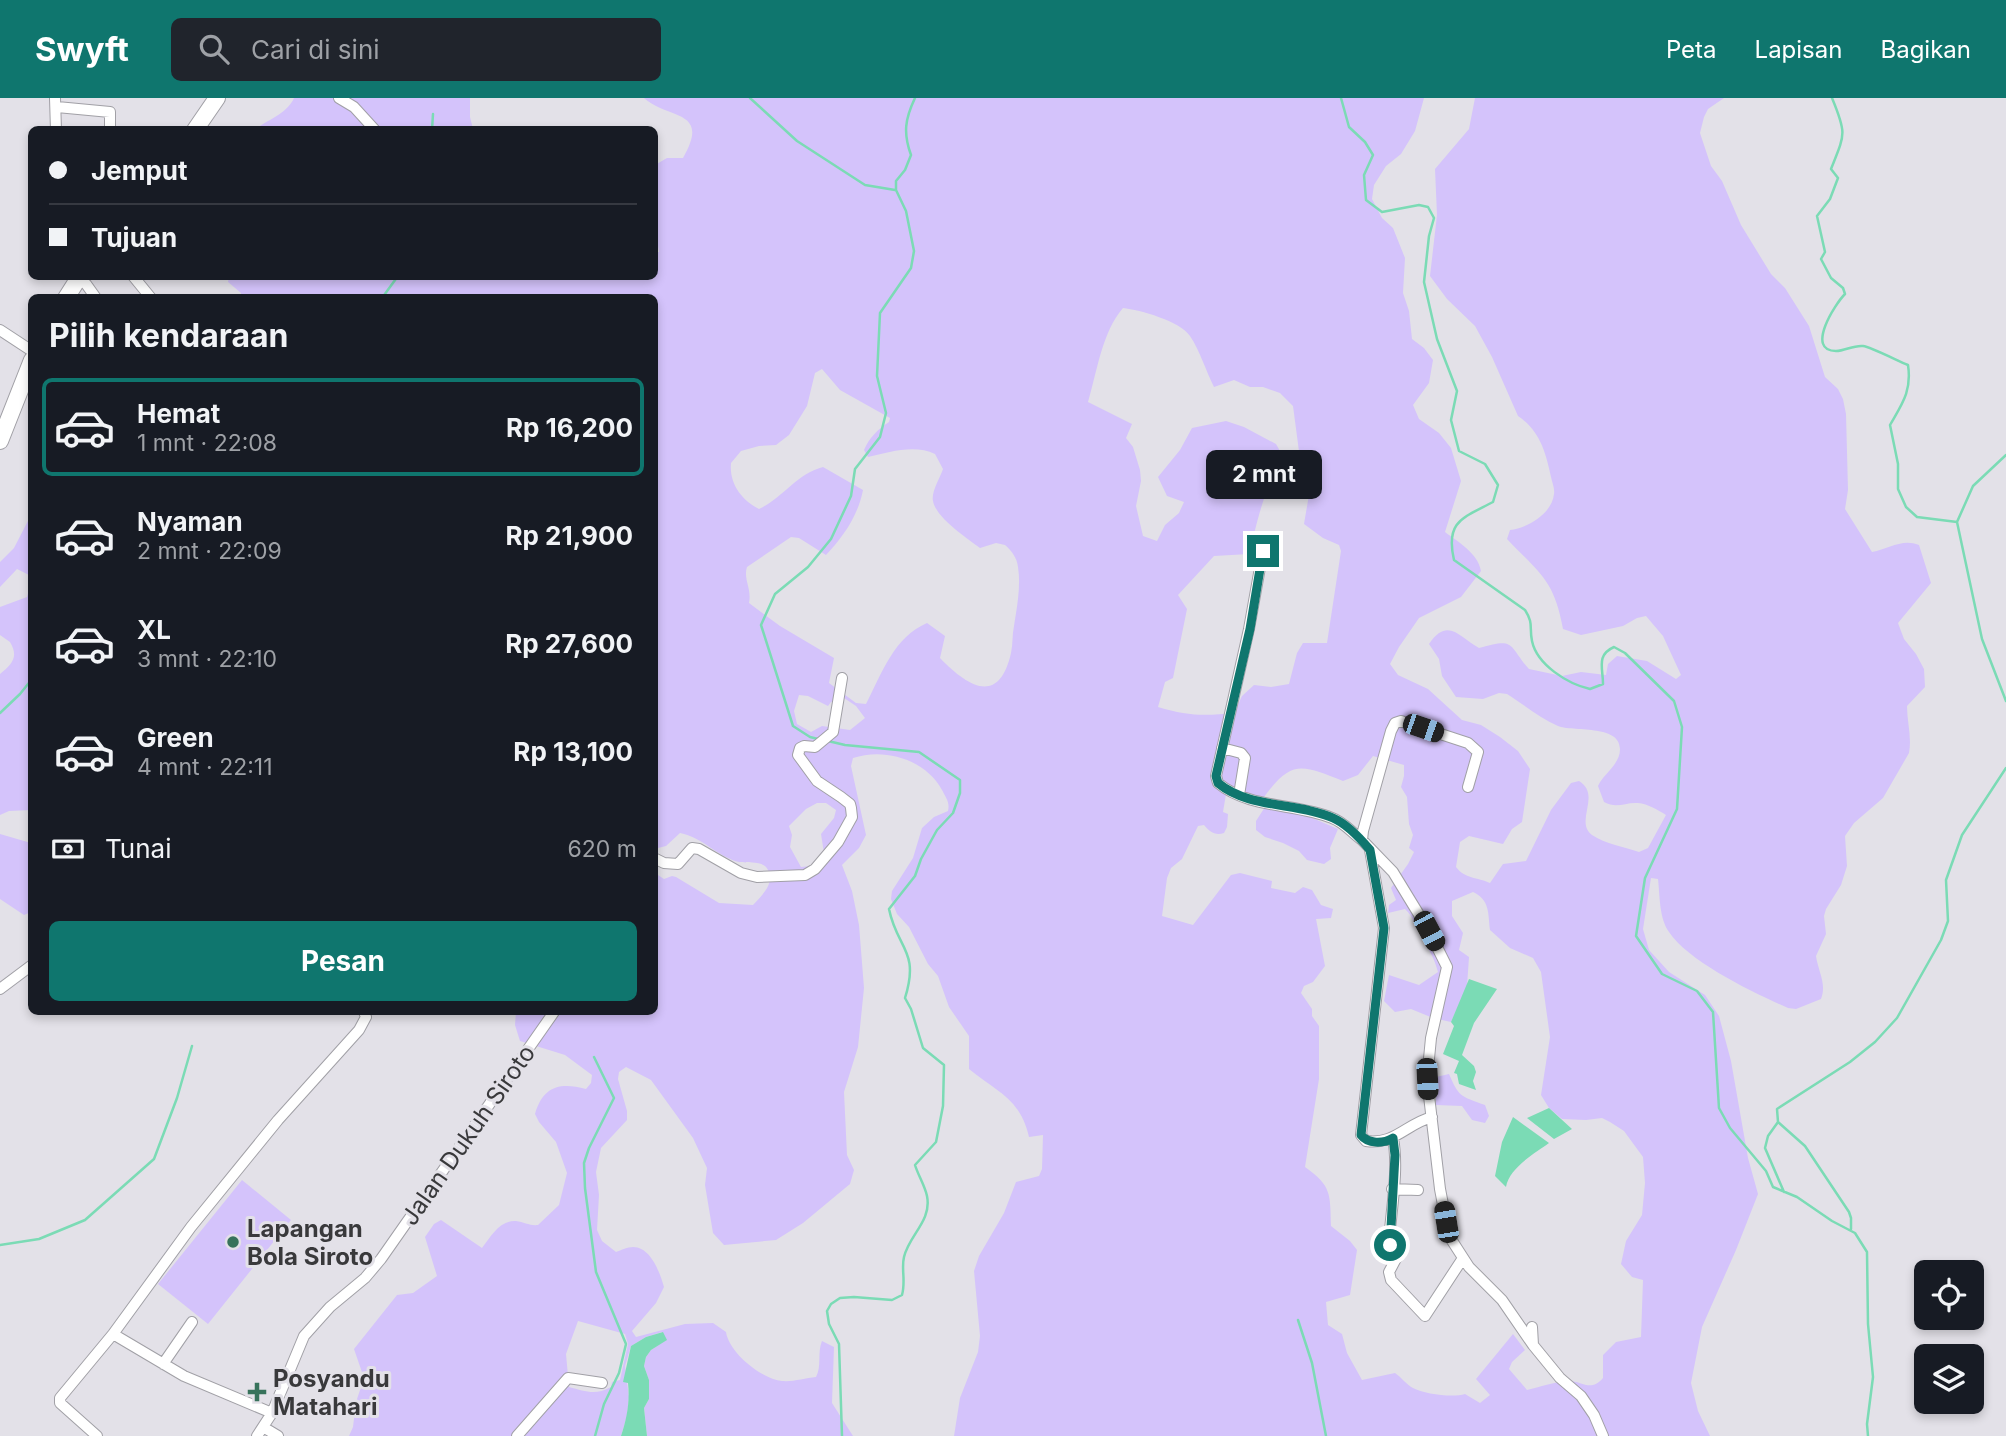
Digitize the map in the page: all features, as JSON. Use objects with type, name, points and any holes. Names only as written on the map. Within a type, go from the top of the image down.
[{"type":"street","points":[[198,126],[217,98]]},
{"type":"street","points":[[339,98],[354,107],[371,126]]},
{"type":"street","points":[[56,126],[56,102],[110,112],[110,126]]},
{"type":"street","points":[[79,280],[93,294]]},
{"type":"street","points":[[136,280],[148,294]]},
{"type":"street","points":[[0,330],[28,348]]},
{"type":"street","points":[[0,441],[28,370]]},
{"type":"street","points":[[1263,551],[1250,629],[1216,776],[1218,783],[1239,795],[1334,818],[1393,872],[1429,931],[1447,967],[1428,1061],[1428,1097],[1449,1236],[1463,1258],[1492,1287],[1560,1378],[1581,1396],[1594,1415],[1603,1436]]},
{"type":"street","points":[[658,860],[678,864],[692,848],[699,849],[741,873],[757,877],[804,875],[810,872],[838,842],[852,817],[850,804],[817,781],[798,755],[800,748],[815,747],[833,732],[842,678]]},
{"type":"street","points":[[1362,841],[1380,768],[1395,723],[1401,720],[1468,743],[1478,752],[1468,787]]},
{"type":"street","points":[[1222,748],[1241,753],[1245,758],[1239,795]]},
{"type":"street","points":[[1370,850],[1384,928],[1361,1135],[1366,1140],[1387,1141],[1414,1124],[1432,1117]]},
{"type":"street","points":[[0,989],[28,968]]},
{"type":"street","points":[[97,1436],[60,1403],[60,1398],[113,1335],[191,1227],[278,1120],[359,1030],[365,1015]]},
{"type":"street","name":"Jalan Dukuh Siroto","points":[[278,1436],[260,1432],[272,1413],[304,1336],[330,1307],[365,1278],[381,1259],[552,1015]]},
{"type":"street","points":[[1393,1138],[1394,1197],[1389,1242],[1398,1255],[1389,1272],[1399,1289],[1425,1316],[1463,1258]]},
{"type":"street","points":[[1392,1189],[1418,1190]]},
{"type":"street","points":[[163,1364],[192,1322]]},
{"type":"street","points":[[1532,1327],[1533,1345]]},
{"type":"street","points":[[113,1335],[163,1364],[272,1413]]},
{"type":"street","points":[[517,1436],[568,1378],[603,1383]]},
{"type":"shaded area","points":[[294,98],[470,98],[472,126],[261,126],[291,104]]},
{"type":"shaded area","points":[[644,98],[1424,98],[1415,131],[1401,154],[1386,166],[1374,185],[1372,199],[1382,218],[1393,228],[1405,258],[1403,293],[1409,311],[1412,339],[1424,348],[1433,360],[1429,383],[1413,405],[1419,419],[1439,433],[1451,448],[1461,481],[1445,532],[1472,553],[1481,571],[1461,597],[1419,618],[1390,664],[1398,675],[1428,689],[1462,720],[1481,725],[1500,737],[1518,751],[1530,769],[1522,822],[1512,829],[1503,844],[1469,836],[1460,842],[1456,867],[1467,876],[1490,883],[1503,864],[1526,861],[1551,810],[1571,783],[1579,781],[1588,793],[1587,829],[1592,835],[1609,843],[1639,852],[1648,848],[1666,815],[1642,804],[1613,805],[1604,802],[1598,786],[1617,760],[1620,749],[1618,741],[1612,736],[1594,730],[1558,726],[1507,694],[1499,693],[1483,699],[1456,697],[1442,676],[1439,659],[1429,644],[1436,636],[1448,630],[1479,648],[1506,643],[1529,669],[1562,676],[1581,672],[1606,675],[1608,664],[1617,656],[1647,661],[1676,679],[1681,675],[1663,636],[1646,616],[1623,626],[1581,635],[1563,629],[1555,599],[1544,578],[1507,539],[1510,530],[1531,523],[1544,514],[1552,501],[1554,488],[1541,443],[1532,428],[1518,416],[1475,326],[1447,299],[1430,276],[1437,215],[1435,169],[1469,129],[1475,98],[1724,98],[1708,109],[1700,133],[1711,166],[1722,181],[1741,225],[1771,274],[1785,288],[1809,326],[1825,377],[1838,389],[1843,399],[1846,414],[1848,490],[1845,509],[1872,552],[1901,543],[1919,545],[1931,583],[1898,623],[1904,639],[1924,669],[1925,687],[1907,706],[1909,753],[1883,798],[1854,823],[1845,836],[1847,866],[1841,885],[1826,909],[1826,934],[1816,956],[1823,983],[1821,999],[1796,1009],[1788,1008],[1706,965],[1678,943],[1669,932],[1662,914],[1658,879],[1651,878],[1643,929],[1649,950],[1669,972],[1705,995],[1719,1016],[1758,1194],[1702,1327],[1691,1383],[1698,1411],[1710,1436],[954,1436],[960,1398],[978,1352],[980,1336],[974,1271],[979,1256],[1004,1213],[1016,1182],[1039,1176],[1042,1169],[1043,1135],[1029,1137],[1020,1113],[1013,1104],[969,1069],[969,1036],[949,1007],[938,976],[928,964],[909,927],[897,914],[891,899],[892,891],[913,858],[922,828],[934,817],[948,811],[948,805],[942,790],[926,771],[904,759],[878,754],[853,758],[851,766],[866,835],[859,848],[842,865],[852,891],[859,925],[864,988],[858,1047],[844,1092],[847,1155],[854,1170],[850,1184],[803,1223],[776,1240],[724,1245],[713,1233],[705,1185],[707,1168],[693,1138],[651,1080],[626,1067],[619,1072],[618,1079],[627,1120],[601,1148],[596,1172],[599,1195],[597,1230],[602,1241],[616,1252],[633,1247],[645,1251],[654,1262],[664,1287],[656,1303],[632,1331],[636,1337],[685,1324],[713,1323],[726,1332],[733,1348],[748,1364],[765,1375],[786,1381],[816,1377],[822,1341],[834,1347],[832,1403],[853,1436],[647,1436],[644,1408],[649,1399],[649,1380],[644,1366],[651,1350],[666,1340],[662,1332],[631,1346],[625,1366],[629,1397],[627,1416],[621,1436],[349,1436],[364,1378],[354,1349],[397,1295],[413,1293],[437,1276],[425,1237],[434,1224],[441,1220],[482,1248],[505,1223],[516,1221],[538,1225],[559,1205],[567,1173],[556,1142],[535,1114],[548,1092],[561,1086],[586,1089],[591,1083],[592,1075],[565,1055],[520,1041],[515,1025],[516,1015],[658,1015],[658,875],[664,879],[676,877],[719,903],[753,905],[766,890],[770,877],[764,865],[731,859],[688,835],[680,833],[666,846],[658,848],[658,294],[241,294],[228,280],[658,280],[658,163],[667,158],[683,158],[692,131],[690,123]],"holes":[[[1123,308],[1169,321],[1185,331],[1197,348],[1214,387],[1234,380],[1250,387],[1263,387],[1280,393],[1293,406],[1302,474],[1310,489],[1304,524],[1323,538],[1339,545],[1341,551],[1327,643],[1303,643],[1297,653],[1289,684],[1271,687],[1254,685],[1242,696],[1234,713],[1196,715],[1158,707],[1165,682],[1173,678],[1187,609],[1178,595],[1214,556],[1249,554],[1267,490],[1285,460],[1276,444],[1244,427],[1226,421],[1192,428],[1180,450],[1158,477],[1167,496],[1184,502],[1179,513],[1165,525],[1157,541],[1143,536],[1136,506],[1141,481],[1140,470],[1133,447],[1126,438],[1132,424],[1088,402],[1105,340]],[[822,369],[840,390],[890,418],[866,446],[864,450],[868,457],[911,449],[935,454],[943,469],[933,497],[940,514],[980,548],[996,543],[1005,545],[1012,552],[1017,561],[1019,582],[1011,653],[1006,670],[991,686],[981,686],[961,677],[940,658],[945,636],[927,623],[916,629],[897,647],[866,704],[856,703],[829,683],[834,658],[780,626],[749,603],[747,567],[791,537],[799,538],[826,555],[849,526],[861,500],[863,490],[823,467],[797,480],[759,509],[747,501],[734,484],[731,463],[741,451],[776,445],[789,435],[807,406],[815,373]],[[799,695],[808,696],[828,706],[831,702],[844,698],[856,706],[865,718],[850,730],[822,726],[811,732],[797,724],[794,711]],[[1373,756],[1404,765],[1401,787],[1407,797],[1409,824],[1413,835],[1409,848],[1414,852],[1391,888],[1396,900],[1389,905],[1388,913],[1405,909],[1408,912],[1438,972],[1419,985],[1389,975],[1384,1001],[1395,1012],[1411,1009],[1451,1022],[1467,986],[1469,957],[1459,950],[1463,933],[1452,916],[1452,901],[1473,892],[1479,895],[1487,908],[1490,930],[1510,948],[1533,958],[1541,972],[1550,1037],[1541,1095],[1549,1108],[1562,1119],[1602,1118],[1610,1122],[1624,1131],[1643,1157],[1645,1183],[1642,1215],[1626,1241],[1621,1264],[1632,1277],[1643,1280],[1641,1337],[1616,1342],[1603,1355],[1603,1378],[1594,1385],[1567,1381],[1527,1390],[1509,1369],[1512,1362],[1525,1350],[1513,1334],[1476,1379],[1490,1395],[1480,1403],[1465,1394],[1431,1394],[1418,1390],[1395,1373],[1362,1380],[1347,1353],[1342,1334],[1328,1325],[1326,1302],[1350,1295],[1357,1250],[1331,1226],[1328,1192],[1320,1180],[1305,1167],[1319,1079],[1319,1026],[1301,993],[1304,986],[1313,982],[1325,966],[1316,919],[1331,918],[1333,909],[1321,905],[1312,890],[1303,887],[1295,893],[1271,888],[1272,881],[1240,873],[1231,875],[1193,925],[1162,916],[1167,878],[1171,868],[1182,859],[1198,826],[1204,825],[1215,834],[1224,833],[1228,814],[1223,812],[1226,794],[1264,797],[1282,776],[1299,769],[1317,771],[1343,781],[1358,775]],[[817,803],[826,803],[836,810],[834,818],[821,834],[824,853],[811,866],[801,867],[790,847],[792,835],[789,826],[806,809]],[[578,1321],[625,1334],[628,1344],[620,1380],[612,1382],[611,1387],[600,1391],[590,1392],[569,1387],[566,1354]]]},
{"type":"shaded area","points":[[28,521],[28,574],[17,569],[0,587],[0,562],[14,548]]},
{"type":"shaded area","points":[[28,593],[28,810],[9,811],[0,815],[0,674],[11,663],[14,652],[10,642],[0,635],[0,607],[27,597]]},
{"type":"shaded area","points":[[1265,807],[1310,817],[1338,829],[1330,848],[1331,859],[1324,864],[1307,860],[1299,851],[1265,837],[1256,830],[1256,821]]},
{"type":"shaded area","points":[[0,834],[28,842],[28,913],[24,915],[0,899]]},
{"type":"shaded area","points":[[1469,979],[1497,989],[1474,1023],[1462,1055],[1474,1066],[1476,1072],[1473,1081],[1476,1090],[1459,1084],[1457,1074],[1454,1073],[1459,1061],[1443,1054],[1454,1026],[1451,1022]]},
{"type":"shaded area","points":[[1449,1074],[1461,1095],[1485,1105],[1489,1116],[1485,1123],[1472,1120],[1462,1106],[1436,1105],[1436,1077]]},
{"type":"shaded area","points":[[1549,1108],[1572,1129],[1554,1139],[1527,1118]]},
{"type":"shaded area","points":[[1513,1117],[1549,1143],[1517,1167],[1506,1187],[1495,1176],[1502,1142]]},
{"type":"shaded area","name":"Lapangan Bola Siroto","points":[[242,1180],[291,1220],[208,1324],[158,1284]]},
{"type":"shaded area","points":[[663,1332],[667,1340],[651,1350],[644,1366],[649,1380],[649,1399],[644,1408],[647,1436],[621,1436],[629,1397],[628,1383],[623,1382],[631,1346],[646,1337]]},
{"type":"waterway","points":[[750,98],[797,141],[865,185],[895,190]]},
{"type":"waterway","points":[[818,739],[793,726],[761,625],[775,594],[808,567],[831,539],[851,496],[855,469],[880,437],[886,413],[877,376],[880,313],[911,268],[914,251],[906,211],[896,190],[896,181],[905,170],[911,155],[906,126],[915,98]]},
{"type":"waterway","points":[[1341,98],[1349,127],[1365,142],[1373,155],[1364,175],[1366,200],[1382,212],[1419,205],[1428,207],[1434,218],[1429,236],[1424,282],[1437,339],[1457,391],[1451,420],[1459,451],[1485,464],[1498,485],[1493,502],[1465,517],[1454,529],[1454,560],[1525,610],[1535,650],[1540,658],[1563,678],[1590,689],[1603,684],[1603,658],[1608,650],[1614,647],[1625,653],[1674,701],[1682,727],[1677,809],[1645,878],[1636,936],[1662,974],[1697,991],[1713,1012],[1719,1108],[1730,1128],[1766,1171],[1773,1187],[1797,1197],[1855,1233],[1867,1252],[1868,1324],[1873,1377],[1868,1436]]},
{"type":"waterway","points":[[1832,98],[1842,127],[1841,141],[1831,169],[1838,178],[1830,199],[1817,216],[1825,252],[1821,259],[1831,278],[1843,288],[1845,294],[1825,326],[1823,344],[1827,349],[1836,351],[1863,346],[1908,365],[1907,390],[1890,425],[1898,464],[1898,489],[1906,507],[1917,517],[1957,522]]},
{"type":"waterway","points":[[432,126],[433,114]]},
{"type":"waterway","points":[[385,294],[395,280]]},
{"type":"waterway","points":[[2006,455],[1973,486],[1957,522],[1982,639],[2006,701]]},
{"type":"waterway","points":[[0,713],[28,684]]},
{"type":"waterway","points":[[828,741],[919,752],[960,780],[960,793],[953,813],[937,830],[915,876],[889,909],[909,959],[909,982],[905,998],[923,1048],[944,1065],[943,1106],[936,1142],[915,1165],[926,1192],[928,1205],[904,1257],[902,1295],[892,1300],[840,1298],[831,1304],[827,1311],[829,1324],[839,1344],[842,1436]]},
{"type":"waterway","points":[[1784,1192],[1765,1148],[1768,1136],[1778,1122],[1777,1109],[1850,1062],[1875,1042],[1897,1018],[1941,940],[1948,921],[1946,880],[1962,835],[2006,768]]},
{"type":"waterway","points":[[0,1245],[39,1239],[85,1220],[154,1159],[177,1098],[192,1046]]},
{"type":"waterway","points":[[594,1057],[614,1098],[584,1163],[585,1188],[596,1272],[626,1344],[619,1373],[604,1404],[595,1436]]},
{"type":"waterway","points":[[1778,1122],[1805,1146],[1849,1212],[1851,1229]]},
{"type":"waterway","points":[[1298,1320],[1312,1363],[1326,1436]]},
{"type":"place","name":"Lapangan Bola Siroto","points":[[233,1242]]},
{"type":"place","name":"Posyandu Matahari","points":[[257,1392]]},
{"type":"route","points":[[1263,551],[1250,629],[1216,776],[1223,788],[1239,795],[1334,818],[1370,850],[1384,928],[1361,1135],[1366,1140],[1375,1142],[1393,1138],[1394,1197],[1390,1245]]}]
